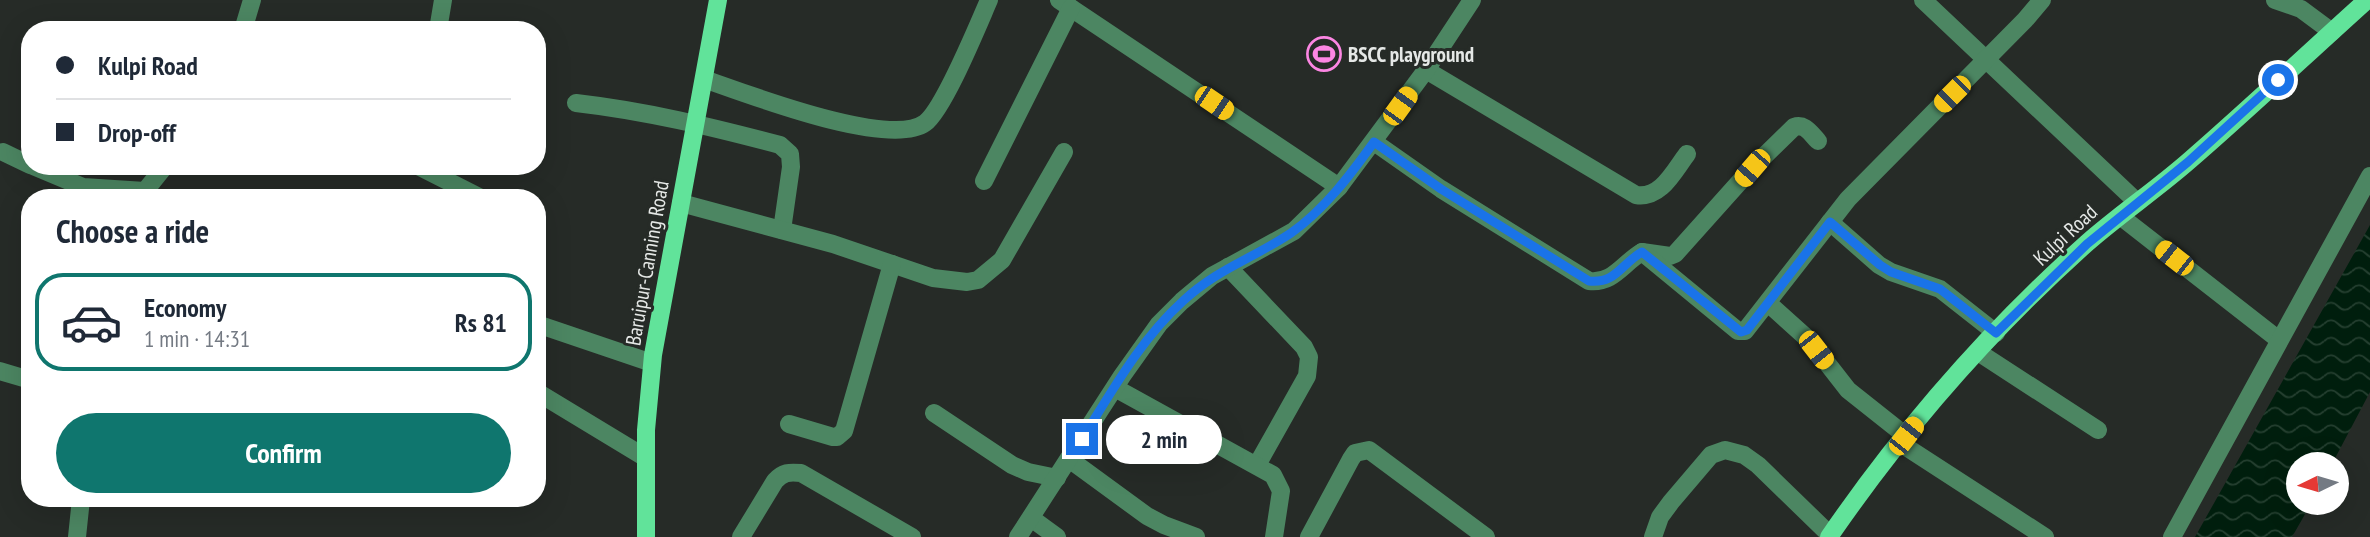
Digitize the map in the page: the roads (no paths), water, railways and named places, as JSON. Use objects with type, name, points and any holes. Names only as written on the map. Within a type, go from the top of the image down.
[{"type":"main road","name":"Baruipur-Canning Road","points":[[646,537],[646,430],[652,363],[718,0]]},
{"type":"main road","name":"Kulpi Road","points":[[1829,536],[1859,493],[1996,333],[2087,244],[2188,162],[2367,0]]},
{"type":"street","points":[[246,21],[252,0]]},
{"type":"street","points":[[440,21],[443,0]]},
{"type":"street","points":[[704,79],[804,112],[876,129],[915,129],[932,116],[967,51],[989,0]]},
{"type":"street","points":[[1018,537],[1159,324],[1202,284],[1294,231],[1339,187],[1426,70],[1472,0]]},
{"type":"street","points":[[1923,0],[2137,202]]},
{"type":"street","points":[[1642,252],[1741,332],[1747,330],[1848,199],[2042,0]]},
{"type":"street","points":[[2275,0],[2301,9],[2332,32]]},
{"type":"street","points":[[984,181],[1065,4],[1339,187]]},
{"type":"street","points":[[1426,70],[1636,195],[1646,197],[1657,193],[1688,153]]},
{"type":"street","points":[[576,103],[695,123],[780,145],[790,154],[791,167],[782,230]]},
{"type":"street","points":[[1374,142],[1441,189],[1589,281],[1601,282],[1612,277],[1642,252],[1670,256],[1675,254],[1752,168],[1794,127],[1805,128],[1818,141]]},
{"type":"street","points":[[3,152],[21,161]]},
{"type":"street","points":[[681,203],[834,244],[933,278],[967,282],[978,280],[1002,260],[1064,152]]},
{"type":"street","points":[[53,175],[83,187],[100,189]]},
{"type":"street","points":[[436,175],[463,189]]},
{"type":"street","points":[[2172,537],[2370,176]]},
{"type":"street","points":[[2120,216],[2279,340]]},
{"type":"street","points":[[1830,222],[1880,265],[1891,272],[1940,289],[1996,333]]},
{"type":"street","points":[[789,424],[836,437],[844,431],[892,264]]},
{"type":"street","points":[[1228,267],[1304,347],[1309,357],[1307,376],[1257,465]]},
{"type":"street","points":[[1768,303],[1809,340],[1848,390],[1903,440],[2045,537]]},
{"type":"street","points":[[546,327],[652,363]]},
{"type":"street","points":[[1978,352],[2098,430]]},
{"type":"street","points":[[0,371],[21,377]]},
{"type":"street","points":[[1115,388],[1273,475],[1280,485],[1274,537]]},
{"type":"street","points":[[546,397],[646,458]]},
{"type":"street","points":[[934,413],[1012,465],[1028,472],[1057,478]]},
{"type":"street","points":[[1309,537],[1355,453],[1369,450],[1486,537]]},
{"type":"street","points":[[1653,537],[1660,517],[1671,502],[1711,454],[1725,450],[1744,455],[1758,465],[1829,536]]},
{"type":"street","points":[[1069,459],[1147,516],[1164,526],[1196,537]]},
{"type":"street","points":[[741,537],[775,481],[781,474],[791,472],[801,473],[912,537]]},
{"type":"street","points":[[77,537],[79,507]]},
{"type":"street","points":[[1031,518],[1057,537]]},
{"type":"water","points":[[2370,225],[2370,392],[2338,452],[2286,452],[2286,515],[2305,515],[2292,537],[2195,537]]},
{"type":"place","name":"BSCC playground","points":[[1324,54]]}]
